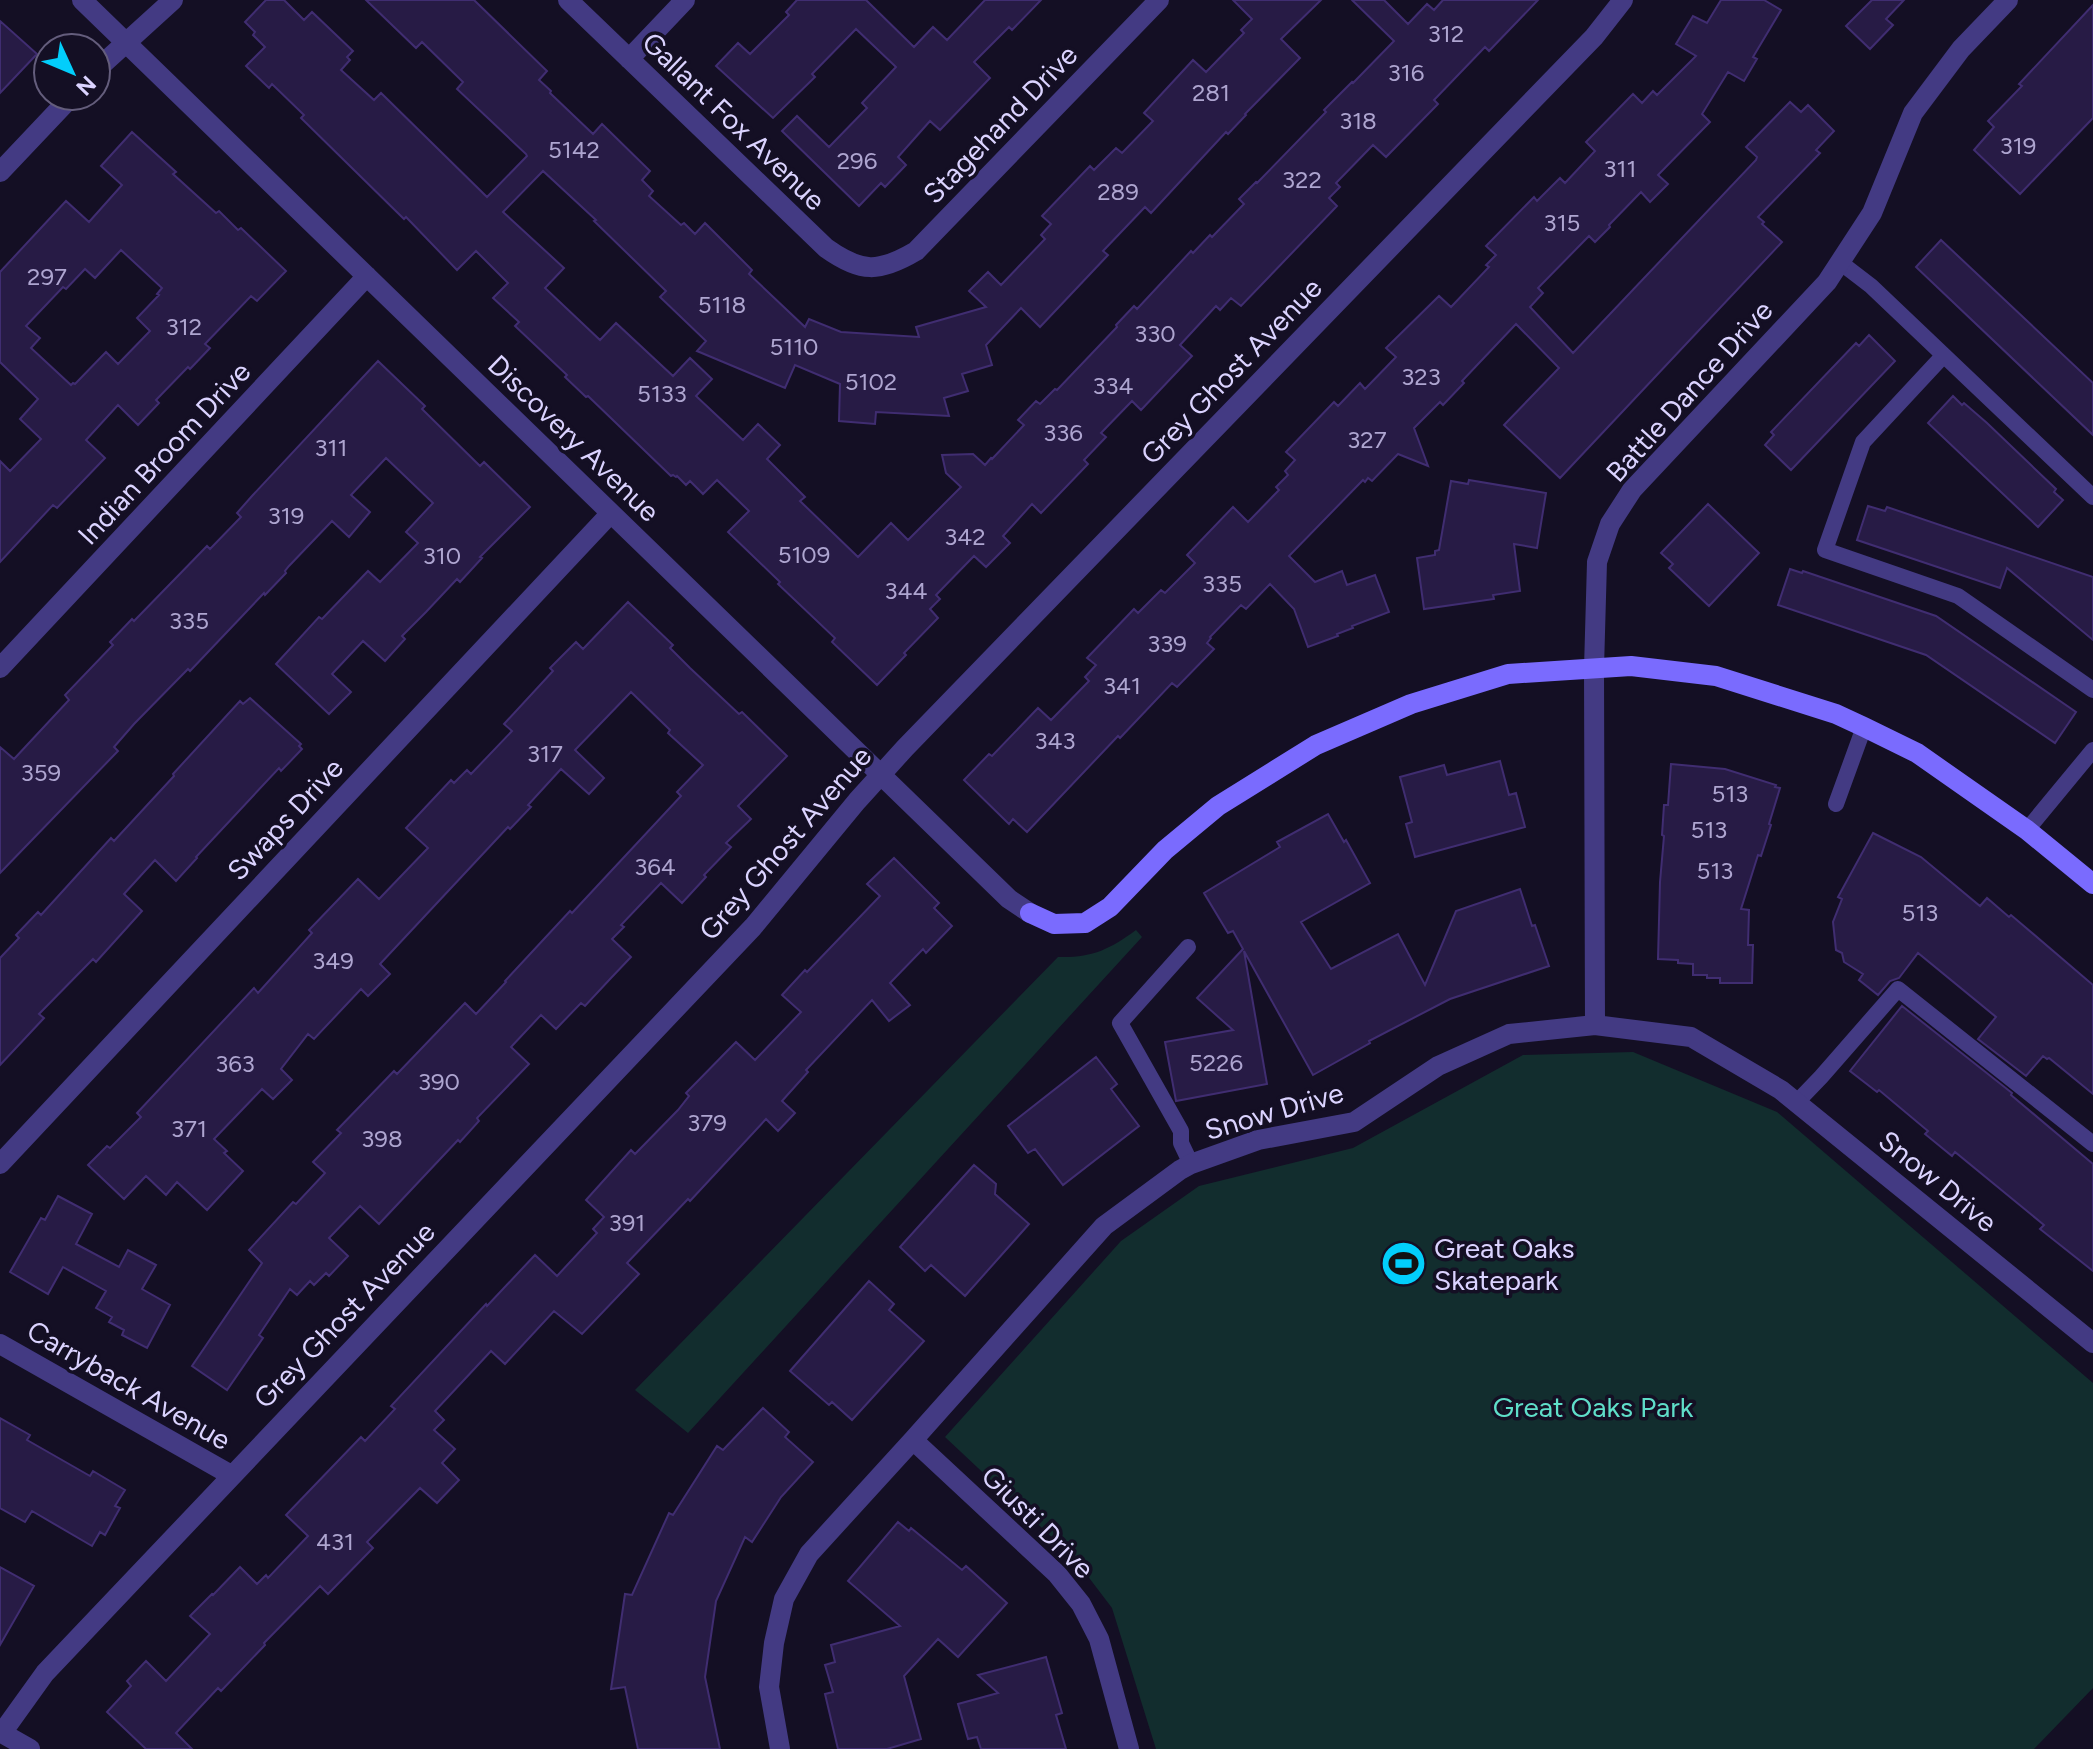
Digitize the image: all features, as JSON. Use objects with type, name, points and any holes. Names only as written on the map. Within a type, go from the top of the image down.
[{"type":"street","name":"Discovery Avenue","points":[[82,0],[1009,899],[1054,924],[1085,923],[1110,907],[1165,850],[1218,806],[1316,745],[1411,704],[1508,674],[1594,668]]},
{"type":"street","points":[[112,56],[173,0]]},
{"type":"street","name":"Gallant Fox Avenue","points":[[568,0],[826,248],[846,262],[870,268]]},
{"type":"street","points":[[629,59],[685,0]]},
{"type":"street","name":"Stagehand Drive","points":[[870,268],[895,264],[916,251],[1159,0]]},
{"type":"street","name":"Grey Ghost Avenue","points":[[1,1732],[45,1673],[753,927],[881,774],[1583,48],[1623,0]]},
{"type":"street","name":"Battle Dance Drive","points":[[1595,1025],[1594,668],[1597,562],[1610,524],[1632,490],[1827,282],[1872,213],[1913,113],[1961,49],[2008,0]]},
{"type":"street","points":[[0,172],[57,112]]},
{"type":"street","name":"Indian Broom Drive","points":[[0,668],[367,276]]},
{"type":"street","name":"Swaps Drive","points":[[0,1164],[611,513]]},
{"type":"street","points":[[1594,668],[1631,666],[1716,676],[1836,714],[1917,753],[2027,830],[2093,884]]},
{"type":"street","name":"Snow Drive","points":[[780,1749],[769,1687],[774,1643],[784,1599],[809,1554],[1104,1226],[1191,1164],[1258,1140],[1354,1122],[1438,1066],[1509,1034],[1595,1025],[1691,1037],[1781,1090],[2093,1343]]},
{"type":"street","name":"Carryback Avenue","points":[[0,1344],[231,1475]]},
{"type":"street","name":"Giusti Drive","points":[[913,1440],[1057,1574],[1081,1604],[1099,1639],[1129,1749]]},
{"type":"street","points":[[1,1732],[30,1749]]},
{"type":"lane","points":[[1841,263],[1871,286],[2093,497]]},
{"type":"lane","points":[[1943,356],[1863,442],[1825,550],[1958,596],[2093,690]]},
{"type":"lane","points":[[1836,804],[1864,727]]},
{"type":"lane","points":[[2027,830],[2093,750]]},
{"type":"lane","points":[[1188,947],[1120,1023],[1181,1131],[1181,1143],[1191,1164]]},
{"type":"lane","points":[[1796,1103],[1898,989],[2093,1144]]},
{"type":"green space","points":[[1136,930],[1142,937],[688,1433],[635,1390],[1058,957],[1099,951]]},
{"type":"green space","name":"Great Oaks Park","points":[[1633,1052],[1777,1112],[2093,1383],[2093,1688],[2034,1749],[1156,1749],[1112,1608],[1074,1558],[945,1437],[1121,1241],[1199,1186],[1353,1148],[1523,1055]]},
{"type":"building","points":[[266,0],[284,0],[304,20],[312,12],[353,51],[341,70],[374,100],[381,93],[487,197],[526,154],[457,89],[463,82],[422,42],[416,48],[366,0],[474,0],[547,71],[539,80],[550,93],[593,134],[602,124],[650,171],[642,180],[653,191],[649,196],[695,234],[705,223],[752,270],[749,274],[805,327],[809,319],[841,332],[919,337],[916,327],[986,307],[969,291],[988,272],[1001,285],[1045,239],[1041,235],[1051,224],[1042,216],[1090,166],[1094,170],[1116,148],[1122,153],[1153,121],[1144,113],[1193,60],[1206,72],[1244,33],[1241,30],[1252,19],[1233,0],[1321,0],[1281,39],[1300,58],[1151,213],[1145,207],[1103,251],[1108,255],[1040,327],[1021,308],[986,345],[992,365],[962,374],[968,391],[944,398],[949,416],[876,412],[875,424],[839,421],[840,384],[795,365],[785,388],[697,351],[706,341],[660,297],[666,291],[543,171],[503,212],[564,268],[545,288],[600,340],[616,323],[673,376],[690,358],[712,379],[696,396],[743,440],[758,424],[780,445],[767,459],[805,497],[800,501],[858,557],[891,523],[908,540],[961,487],[946,473],[942,455],[973,454],[985,465],[992,459],[1024,425],[1018,420],[1036,401],[1040,404],[1057,390],[1134,306],[1137,309],[1191,251],[1193,253],[1210,235],[1212,237],[1244,204],[1239,199],[1394,41],[1352,0],[1384,0],[1408,24],[1427,4],[1434,10],[1443,0],[1538,0],[1489,51],[1485,47],[1434,100],[1438,104],[1386,157],[1373,145],[1336,183],[1340,187],[1329,198],[1337,206],[1241,306],[1231,298],[1220,310],[1216,306],[1180,345],[1192,356],[1141,410],[1132,401],[1101,433],[1106,437],[1084,460],[1088,464],[1041,513],[1032,504],[1003,536],[1010,543],[986,567],[974,556],[936,595],[940,599],[930,609],[938,618],[877,685],[832,642],[835,638],[728,532],[749,511],[717,480],[703,494],[690,481],[686,485],[677,476],[671,476],[515,326],[519,322],[493,298],[508,283],[476,251],[457,270],[301,118],[304,115],[272,84],[269,88],[246,66],[265,47],[245,22]]},
{"type":"building","points":[[797,0],[866,0],[914,47],[933,27],[947,40],[985,0],[1041,0],[974,62],[990,78],[940,130],[930,121],[898,157],[906,165],[885,187],[881,183],[859,206],[782,131],[797,116],[829,147],[867,108],[862,103],[896,67],[856,29],[812,74],[815,77],[773,118],[716,66],[738,43],[750,54],[789,15],[786,12]]},
{"type":"building","points":[[1721,0],[1764,0],[1781,10],[1753,57],[1757,59],[1744,81],[1728,72],[1702,114],[1710,122],[1658,175],[1668,184],[1650,202],[1641,192],[1595,242],[1589,236],[1538,288],[1543,293],[1530,307],[1573,353],[1756,160],[1757,157],[1746,147],[1790,102],[1801,112],[1808,105],[1834,131],[1816,150],[1820,153],[1758,217],[1782,242],[1560,478],[1504,425],[1559,368],[1516,324],[1443,405],[1440,402],[1414,428],[1428,466],[1398,454],[1372,481],[1368,478],[1365,482],[1363,480],[1289,556],[1315,582],[1342,571],[1347,585],[1375,575],[1389,612],[1308,647],[1294,609],[1270,584],[1246,609],[1241,605],[1210,637],[1207,643],[1214,649],[1177,687],[1172,683],[1027,832],[1013,819],[1009,824],[964,780],[1038,708],[1051,720],[1089,681],[1085,677],[1096,665],[1087,658],[1134,609],[1138,613],[1161,590],[1165,593],[1195,563],[1187,555],[1233,507],[1248,522],[1279,490],[1276,487],[1288,475],[1285,471],[1295,460],[1286,452],[1334,402],[1338,406],[1360,383],[1365,389],[1396,357],[1386,348],[1439,296],[1451,307],[1489,267],[1486,265],[1496,255],[1486,246],[1534,197],[1537,201],[1560,178],[1565,183],[1595,151],[1586,142],[1633,94],[1642,103],[1653,91],[1657,95],[1696,56],[1676,44],[1693,16],[1707,23]]},
{"type":"building","points":[[1872,0],[1904,0],[1886,19],[1893,25],[1870,49],[1846,26]]},
{"type":"building","points":[[2093,5],[2093,118],[2020,194],[1974,150],[1994,127],[1988,121]]},
{"type":"building","points":[[0,21],[32,50],[32,59],[0,93]]},
{"type":"building","points":[[132,132],[216,213],[219,211],[238,230],[241,228],[286,271],[257,301],[251,296],[205,344],[210,348],[156,400],[159,403],[138,425],[118,405],[86,440],[105,458],[57,508],[53,505],[0,562],[0,461],[10,471],[41,439],[20,419],[38,399],[0,362],[0,272],[66,201],[89,222],[122,185],[101,166]],"holes":[[[121,250],[162,288],[137,318],[150,331],[118,364],[106,352],[75,384],[71,385],[31,348],[40,338],[26,326],[85,269],[95,278]]]},
{"type":"building","points":[[1941,240],[2093,383],[2093,435],[1916,267]]},
{"type":"building","points":[[1869,335],[1895,361],[1791,470],[1765,445],[1774,435],[1771,432],[1856,343],[1859,346]]},
{"type":"building","points":[[378,361],[480,466],[484,462],[530,507],[480,557],[460,582],[457,579],[402,636],[405,639],[385,661],[363,641],[332,674],[351,692],[329,714],[276,664],[319,617],[322,619],[368,571],[380,582],[418,543],[406,532],[433,503],[386,458],[351,495],[370,512],[349,537],[332,521],[265,595],[134,724],[114,747],[118,751],[0,873],[0,747],[14,759],[69,700],[65,695],[113,645],[110,642],[207,546],[210,549],[241,517],[237,513]]},
{"type":"building","points":[[1953,396],[1987,423],[2056,489],[2054,492],[2063,500],[2038,527],[1928,423]]},
{"type":"building","points":[[1469,480],[1546,493],[1537,548],[1514,544],[1520,591],[1493,595],[1494,599],[1424,609],[1417,558],[1435,555],[1435,551],[1439,550],[1451,481],[1468,484]]},
{"type":"building","points":[[1708,504],[1759,553],[1709,606],[1669,568],[1673,564],[1661,553]]},
{"type":"building","points":[[1868,506],[1885,511],[1887,507],[2093,577],[2093,640],[2007,568],[2000,588],[1857,540]]},
{"type":"building","points":[[1790,569],[1936,616],[2076,712],[2055,743],[1926,655],[1778,605]]},
{"type":"building","points":[[628,602],[673,645],[670,648],[690,668],[787,756],[738,806],[751,819],[726,843],[731,847],[682,903],[661,883],[621,925],[624,927],[612,939],[631,957],[585,1006],[581,1003],[556,1029],[541,1015],[511,1047],[529,1064],[477,1118],[479,1121],[460,1142],[458,1140],[379,1224],[360,1206],[329,1238],[348,1256],[329,1276],[326,1273],[314,1285],[310,1281],[297,1295],[290,1289],[259,1335],[263,1338],[227,1390],[192,1366],[262,1263],[249,1250],[293,1202],[296,1204],[325,1173],[313,1162],[341,1133],[337,1130],[394,1071],[397,1074],[465,1003],[476,1014],[681,796],[677,792],[703,765],[668,733],[670,730],[631,692],[575,750],[604,778],[589,794],[561,769],[528,805],[531,807],[510,829],[508,827],[380,964],[390,974],[368,996],[361,989],[314,1039],[308,1034],[281,1069],[292,1080],[273,1099],[262,1089],[214,1139],[243,1171],[207,1210],[177,1182],[166,1195],[146,1176],[124,1199],[88,1165],[141,1117],[137,1113],[254,988],[258,993],[312,933],[309,930],[358,879],[379,899],[428,848],[406,828],[451,780],[454,783],[467,770],[471,774],[512,731],[504,724],[553,671],[550,668],[576,642],[583,649]]},
{"type":"building","points":[[250,698],[301,744],[302,749],[281,771],[279,768],[176,881],[155,860],[124,894],[142,911],[96,962],[93,959],[39,1014],[44,1018],[0,1065],[0,958],[19,938],[16,935],[38,912],[41,915],[111,838],[114,841],[240,701],[243,704]]},
{"type":"building","points":[[1500,761],[1509,795],[1516,793],[1525,827],[1415,857],[1406,824],[1412,822],[1400,777],[1444,765],[1447,775]]},
{"type":"building","points":[[1671,764],[1725,769],[1780,788],[1771,825],[1741,909],[1749,910],[1748,945],[1753,945],[1752,983],[1720,983],[1720,978],[1693,975],[1693,964],[1658,959],[1664,805],[1668,805]]},
{"type":"building","points":[[1328,814],[1370,883],[1301,922],[1331,969],[1398,934],[1425,985],[1456,911],[1520,889],[1549,966],[1450,999],[1369,1041],[1313,1075],[1244,951],[1267,1084],[1176,1101],[1165,1042],[1233,1030],[1197,998],[1243,949],[1233,931],[1228,933],[1204,893],[1280,847],[1277,842]]},
{"type":"building","points":[[1873,833],[1921,857],[1980,906],[1987,898],[2093,985],[2093,1094],[2049,1058],[2043,1056],[2026,1076],[1978,1039],[1996,1017],[1918,953],[1899,978],[1890,981],[1878,995],[1859,980],[1863,974],[1844,962],[1842,953],[1836,950],[1833,922],[1842,899],[1838,897]]},
{"type":"building","points":[[894,858],[939,903],[934,908],[952,926],[926,953],[923,949],[890,983],[910,1005],[889,1021],[872,1000],[806,1070],[808,1072],[782,1101],[795,1113],[778,1131],[766,1119],[690,1201],[688,1199],[627,1263],[639,1274],[582,1334],[554,1311],[505,1364],[491,1351],[435,1411],[444,1420],[434,1430],[455,1449],[442,1463],[459,1480],[437,1503],[420,1488],[367,1542],[373,1548],[328,1594],[320,1586],[221,1691],[218,1688],[176,1733],[192,1749],[146,1749],[107,1712],[131,1686],[127,1681],[146,1661],[166,1681],[210,1634],[190,1616],[240,1567],[257,1584],[266,1575],[268,1578],[308,1536],[286,1515],[361,1437],[365,1441],[395,1409],[391,1406],[535,1255],[557,1276],[597,1233],[593,1229],[604,1217],[586,1200],[631,1150],[635,1154],[678,1110],[689,1096],[686,1093],[736,1042],[755,1060],[801,1012],[782,995],[880,896],[867,884]]},
{"type":"building","points":[[1902,1006],[2012,1093],[2093,1164],[2093,1271],[2040,1229],[2044,1225],[1955,1152],[1952,1156],[1925,1134],[1928,1131],[1879,1090],[1877,1092],[1850,1071]]},
{"type":"building","points":[[1096,1057],[1117,1084],[1111,1089],[1139,1126],[1063,1185],[1035,1149],[1028,1153],[1008,1126]]},
{"type":"building","points":[[974,1165],[996,1184],[995,1194],[1029,1224],[965,1296],[931,1265],[925,1271],[900,1247]]},
{"type":"building","points":[[58,1196],[92,1214],[76,1244],[119,1267],[128,1250],[156,1265],[142,1289],[170,1305],[147,1348],[122,1335],[124,1330],[109,1322],[112,1317],[96,1308],[106,1291],[63,1267],[48,1294],[10,1272],[41,1218],[45,1220]]},
{"type":"building","points":[[869,1281],[894,1304],[889,1310],[924,1341],[852,1420],[832,1402],[829,1405],[790,1371]]},
{"type":"building","points":[[763,1408],[789,1432],[785,1437],[813,1462],[781,1497],[752,1542],[745,1537],[716,1601],[705,1677],[720,1749],[638,1749],[625,1687],[611,1689],[625,1594],[632,1595],[669,1513],[673,1515],[717,1446],[723,1450]]},
{"type":"building","points":[[0,1418],[30,1435],[27,1440],[90,1476],[93,1471],[125,1490],[115,1506],[120,1508],[105,1535],[100,1532],[92,1546],[32,1511],[25,1522],[0,1508]]},
{"type":"building","points":[[898,1522],[909,1531],[911,1528],[962,1570],[966,1566],[1007,1603],[958,1657],[938,1639],[904,1676],[921,1739],[887,1749],[838,1749],[825,1694],[833,1692],[825,1665],[835,1662],[831,1645],[900,1626],[848,1581]]},
{"type":"building","points":[[0,1567],[34,1586],[0,1645]]},
{"type":"building","points":[[1046,1657],[1062,1713],[1056,1715],[1066,1749],[981,1749],[977,1737],[968,1739],[958,1704],[998,1693],[978,1675]]},
{"type":"place","name":"Great Oaks Skatepark","points":[[1403,1264]]}]
